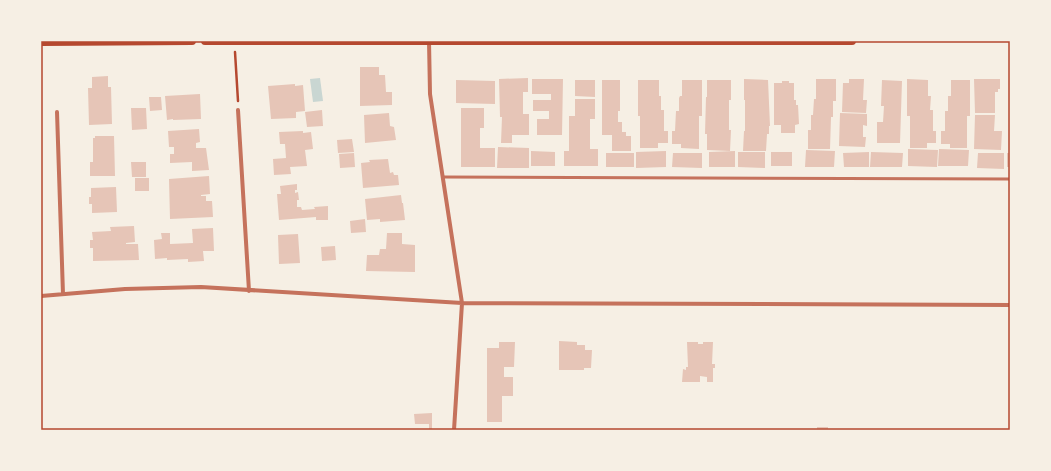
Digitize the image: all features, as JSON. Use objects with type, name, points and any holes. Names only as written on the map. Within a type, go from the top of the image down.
[{"type":"main road","points":[[41,42],[192,41]]},
{"type":"main road","points":[[205,41],[852,41]]},
{"type":"street","points":[[429,41],[430,94],[462,303],[454,430]]},
{"type":"street","points":[[238,110],[249,291]]},
{"type":"street","points":[[57,112],[62,294]]},
{"type":"street","points":[[41,296],[125,289],[200,287],[462,303],[1010,305]]},
{"type":"lane","points":[[443,177],[1010,179]]},
{"type":"path","points":[[235,41],[238,110]]},
{"type":"shaded area","points":[[320,78],[323,101],[313,102],[310,79]]},
{"type":"building","points":[[360,67],[379,67],[379,75],[385,75],[386,92],[392,92],[392,105],[360,106]]},
{"type":"building","points":[[108,76],[108,87],[111,87],[112,124],[89,125],[88,88],[92,88],[92,77]]},
{"type":"building","points":[[528,78],[528,92],[523,92],[523,114],[529,114],[529,135],[512,135],[512,143],[501,143],[502,117],[500,117],[499,79]]},
{"type":"building","points":[[532,79],[563,79],[562,135],[537,135],[537,119],[549,119],[549,111],[533,111],[533,100],[551,100],[551,94],[532,94]]},
{"type":"building","points":[[744,79],[768,80],[770,126],[769,134],[767,134],[766,151],[743,151],[745,131]]},
{"type":"building","points":[[816,79],[836,79],[836,101],[833,101],[833,117],[831,117],[830,149],[808,149],[808,130],[811,130],[811,115],[813,115],[814,99],[816,99]]},
{"type":"building","points":[[849,79],[864,79],[863,100],[867,100],[866,113],[842,112],[843,83],[849,83]]},
{"type":"building","points":[[907,79],[928,80],[928,96],[931,96],[930,110],[933,110],[933,131],[936,131],[936,143],[927,143],[927,148],[910,148],[910,116],[907,116]]},
{"type":"building","points":[[974,79],[1000,79],[1000,89],[998,89],[998,92],[995,92],[995,113],[975,113]]},
{"type":"building","points":[[456,80],[495,81],[495,104],[456,103]]},
{"type":"building","points":[[575,80],[595,80],[595,97],[575,96]]},
{"type":"building","points":[[602,80],[620,80],[620,111],[618,111],[618,122],[622,122],[622,132],[626,132],[626,136],[631,136],[631,151],[612,151],[612,135],[602,135]]},
{"type":"building","points":[[638,80],[659,80],[661,110],[664,110],[664,131],[668,131],[668,143],[658,143],[658,148],[640,148]]},
{"type":"building","points":[[682,80],[702,80],[702,116],[699,116],[699,149],[681,148],[681,144],[672,144],[672,131],[675,131],[676,111],[679,111],[679,98],[682,96]]},
{"type":"building","points":[[707,80],[731,80],[731,100],[729,100],[729,130],[731,130],[730,151],[707,150],[707,134],[705,134]]},
{"type":"building","points":[[882,80],[902,81],[900,143],[877,143],[877,122],[883,122],[884,106],[881,106]]},
{"type":"building","points":[[951,80],[970,80],[970,116],[967,116],[967,148],[950,148],[950,144],[941,144],[941,131],[945,131],[945,111],[948,111],[948,96],[951,96]]},
{"type":"building","points":[[782,81],[794,83],[794,100],[796,100],[796,105],[798,105],[799,124],[795,125],[795,133],[781,133],[781,125],[774,125],[774,83],[782,83]]},
{"type":"building","points":[[295,84],[295,86],[303,85],[305,111],[296,112],[296,118],[271,119],[268,86]]},
{"type":"building","points":[[200,94],[201,119],[167,120],[165,96]]},
{"type":"building","points":[[149,97],[161,97],[162,110],[150,111]]},
{"type":"building","points":[[575,99],[595,99],[595,119],[590,119],[590,149],[598,149],[598,166],[564,166],[564,151],[569,151],[569,116],[575,116]]},
{"type":"building","points":[[131,108],[146,108],[147,129],[132,130]]},
{"type":"building","points":[[461,108],[484,108],[484,128],[480,128],[480,148],[495,148],[495,167],[461,167]]},
{"type":"building","points":[[322,110],[323,126],[307,127],[305,112]]},
{"type":"building","points":[[389,113],[390,126],[394,127],[396,140],[365,143],[364,115]]},
{"type":"building","points":[[840,113],[867,114],[867,126],[863,125],[863,137],[866,137],[865,147],[839,146]]},
{"type":"building","points":[[975,115],[995,115],[994,131],[1002,131],[1001,150],[974,149]]},
{"type":"building","points":[[199,129],[200,142],[196,143],[196,148],[206,148],[209,170],[192,171],[192,162],[170,163],[170,154],[174,154],[174,147],[169,147],[168,131]]},
{"type":"building","points":[[303,131],[303,133],[311,132],[313,149],[305,150],[307,166],[290,167],[291,174],[274,175],[273,159],[286,158],[285,144],[280,144],[279,132]]},
{"type":"building","points":[[95,136],[114,136],[115,176],[90,176],[90,162],[93,162],[93,138],[95,138]]},
{"type":"building","points":[[352,139],[354,152],[338,153],[337,140]]},
{"type":"building","points":[[498,147],[529,148],[529,168],[497,168]]},
{"type":"building","points":[[908,149],[938,150],[937,167],[908,166]]},
{"type":"building","points":[[939,149],[969,150],[968,166],[938,166]]},
{"type":"building","points":[[806,150],[835,151],[834,167],[805,167]]},
{"type":"building","points":[[531,151],[555,152],[555,166],[531,166]]},
{"type":"building","points":[[666,151],[666,167],[636,168],[636,152]]},
{"type":"building","points":[[735,151],[735,167],[709,167],[709,152]]},
{"type":"building","points":[[738,152],[765,152],[765,168],[738,167]]},
{"type":"building","points":[[771,152],[792,152],[792,166],[771,166]]},
{"type":"building","points":[[869,152],[869,167],[844,167],[843,153]]},
{"type":"building","points":[[871,152],[903,153],[902,167],[870,167]]},
{"type":"building","points":[[354,153],[355,167],[340,168],[339,154]]},
{"type":"building","points":[[606,153],[634,153],[634,167],[606,167]]},
{"type":"building","points":[[673,153],[702,153],[702,168],[672,167]]},
{"type":"building","points":[[978,153],[1004,153],[1004,169],[977,168]]},
{"type":"building","points":[[1007,153],[1010,153],[1010,167],[1007,167]]},
{"type":"building","points":[[388,159],[390,173],[393,172],[394,175],[398,175],[399,185],[363,188],[361,163],[370,162],[369,160]]},
{"type":"building","points":[[131,162],[146,162],[146,177],[132,177]]},
{"type":"building","points":[[209,176],[210,194],[201,196],[206,196],[206,201],[212,201],[213,217],[170,219],[169,179]]},
{"type":"building","points":[[135,178],[149,178],[149,191],[135,191]]},
{"type":"building","points":[[297,184],[297,190],[295,190],[295,193],[298,192],[299,200],[297,200],[297,207],[301,207],[302,210],[328,206],[328,220],[316,220],[316,217],[279,220],[277,194],[281,194],[280,186]]},
{"type":"building","points":[[116,187],[117,212],[92,213],[92,204],[89,204],[91,188]]},
{"type":"building","points":[[401,195],[405,220],[380,222],[380,219],[367,220],[365,199]]},
{"type":"building","points":[[365,219],[366,232],[351,233],[350,221]]},
{"type":"building","points":[[134,226],[135,242],[126,244],[138,244],[139,260],[93,261],[93,248],[90,248],[90,240],[93,240],[92,232],[111,231],[110,227]]},
{"type":"building","points":[[213,228],[214,251],[203,251],[204,261],[188,262],[188,259],[155,259],[154,240],[162,239],[161,233],[170,233],[170,244],[193,243],[192,229]]},
{"type":"building","points":[[387,233],[402,233],[402,244],[415,245],[415,272],[366,271],[367,255],[379,255],[380,249],[386,249]]},
{"type":"building","points":[[298,234],[300,263],[279,264],[278,235]]},
{"type":"building","points":[[335,246],[336,260],[322,261],[321,247]]},
{"type":"building","points":[[559,341],[577,342],[577,345],[585,345],[585,350],[592,350],[591,368],[584,368],[584,370],[559,370]]},
{"type":"building","points":[[499,342],[515,342],[514,367],[504,367],[504,377],[513,377],[513,396],[502,396],[502,422],[487,422],[487,348],[499,348]]},
{"type":"building","points":[[687,342],[698,342],[698,344],[703,344],[703,342],[713,342],[712,364],[715,364],[715,368],[713,368],[713,382],[707,382],[707,377],[700,376],[700,382],[682,382],[683,369],[686,370],[686,367],[688,367]]},
{"type":"building","points":[[432,413],[432,430],[429,430],[429,424],[415,424],[414,414]]},
{"type":"building","points":[[817,427],[828,427],[828,430],[817,430]]}]
